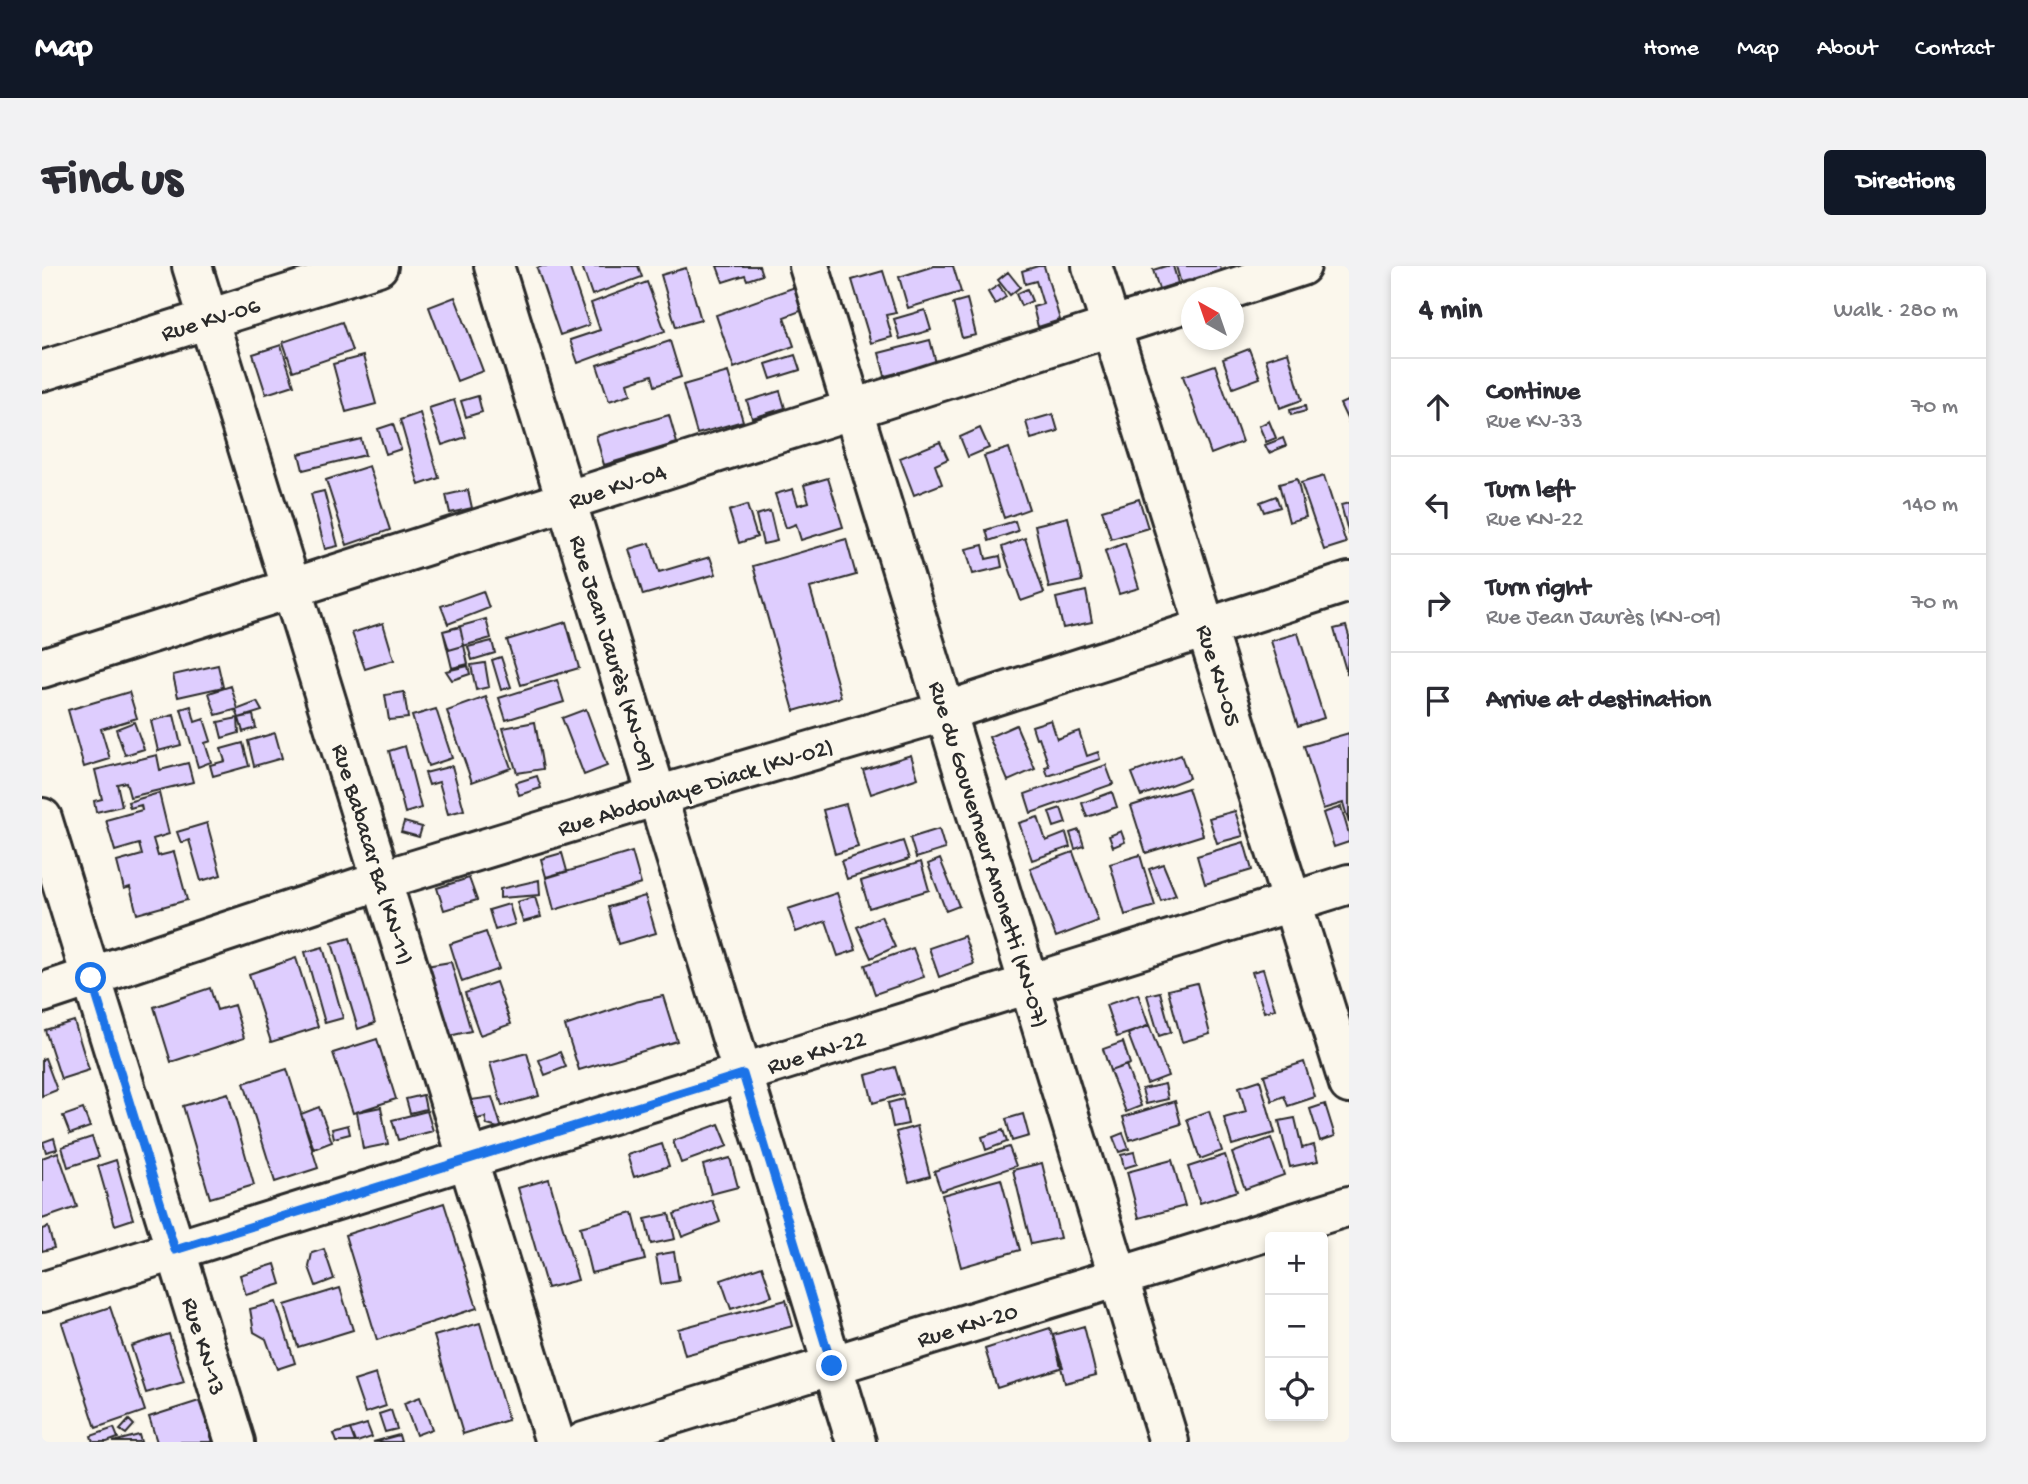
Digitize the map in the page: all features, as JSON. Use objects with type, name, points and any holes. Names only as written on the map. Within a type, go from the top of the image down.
[{"type":"street","name":"Rue Babacar Ba (KN-11)","points":[[192,266],[555,1442]]},
{"type":"street","name":"Rue KV-06","points":[[42,371],[378,266]]},
{"type":"street","name":"Rue Jean Jaurès (KN-09)","points":[[494,266],[856,1442]]},
{"type":"street","name":"Rue du Gouverneur Anonetti (KN-07)","points":[[809,266],[1169,1442]]},
{"type":"street","name":"Rue KN-05","points":[[1092,266],[1349,1084]]},
{"type":"street","points":[[1237,287],[1301,266]]},
{"type":"street","name":"Rue KV-04","points":[[42,668],[1181,305]]},
{"type":"street","name":"Rue Abdoulaye Diack (KV-02)","points":[[42,993],[382,880],[947,711],[1349,582]]},
{"type":"street","name":"Rue KN-13","points":[[42,818],[234,1442]]},
{"type":"street","name":"Rue KN-22","points":[[42,1292],[1349,884]]},
{"type":"street","name":"Rue KN-20","points":[[584,1442],[1349,1206]]},
{"type":"building","points":[[569,266],[589,325],[560,335],[537,268]]},
{"type":"building","points":[[582,266],[638,266],[642,277],[592,295]]},
{"type":"building","points":[[717,266],[759,266],[762,275],[747,280],[745,275],[723,282]]},
{"type":"building","points":[[934,266],[953,266],[961,292],[908,308],[899,277]]},
{"type":"building","points":[[1044,266],[1060,320],[1038,327],[1033,307],[1043,304],[1036,281],[1025,284],[1022,271]]},
{"type":"building","points":[[1173,266],[1178,283],[1159,289],[1153,270]]},
{"type":"building","points":[[1176,266],[1220,266],[1222,275],[1182,287]]},
{"type":"building","points":[[686,268],[701,320],[676,327],[661,275]]},
{"type":"building","points":[[883,271],[896,313],[886,315],[892,337],[871,343],[852,280]]},
{"type":"building","points":[[1008,272],[1020,287],[1010,295],[998,280]]},
{"type":"building","points":[[647,282],[665,331],[578,363],[570,340],[600,330],[591,303]]},
{"type":"building","points":[[999,285],[1006,297],[995,304],[988,292]]},
{"type":"building","points":[[798,286],[806,309],[784,317],[794,346],[734,368],[716,315]]},
{"type":"building","points":[[1027,289],[1032,301],[1021,306],[1016,294]]},
{"type":"building","points":[[455,297],[483,371],[457,381],[429,307]]},
{"type":"building","points":[[967,299],[976,335],[962,338],[953,303]]},
{"type":"building","points":[[925,310],[931,330],[900,339],[894,319]]},
{"type":"building","points":[[342,322],[352,351],[293,371],[283,342]]},
{"type":"building","points":[[930,340],[936,363],[885,376],[879,353]]},
{"type":"building","points":[[670,341],[681,377],[655,386],[652,375],[628,383],[631,394],[609,401],[597,365]]},
{"type":"building","points":[[281,345],[294,385],[266,394],[253,354]]},
{"type":"building","points":[[1249,349],[1260,378],[1233,388],[1223,359]]},
{"type":"building","points":[[1288,352],[1302,400],[1280,408],[1266,359]]},
{"type":"building","points":[[795,355],[800,370],[771,379],[766,364]]},
{"type":"building","points":[[363,356],[376,404],[346,412],[333,364]]},
{"type":"building","points":[[1215,365],[1242,442],[1211,454],[1183,376]]},
{"type":"building","points":[[728,372],[743,421],[697,434],[683,385]]},
{"type":"building","points":[[780,391],[785,408],[752,418],[747,401]]},
{"type":"building","points":[[478,396],[482,412],[466,417],[461,401]]},
{"type":"building","points":[[454,400],[466,437],[442,445],[429,408]]},
{"type":"building","points":[[1349,400],[1349,423],[1340,404]]},
{"type":"building","points":[[1305,406],[1306,411],[1291,415],[1290,410]]},
{"type":"building","points":[[420,413],[439,478],[419,485],[400,420]]},
{"type":"building","points":[[1053,414],[1058,431],[1031,439],[1026,422]]},
{"type":"building","points":[[669,415],[677,443],[604,465],[596,436]]},
{"type":"building","points":[[1269,421],[1276,438],[1266,442],[1259,426]]},
{"type":"building","points":[[393,424],[401,449],[386,454],[378,429]]},
{"type":"building","points":[[980,428],[989,448],[968,457],[960,437]]},
{"type":"building","points":[[1283,438],[1286,446],[1269,453],[1265,445]]},
{"type":"building","points":[[361,439],[365,455],[303,470],[299,454]]},
{"type":"building","points":[[940,442],[948,459],[935,465],[942,484],[914,495],[900,458]]},
{"type":"building","points":[[1009,448],[1029,509],[1004,518],[984,456]]},
{"type":"building","points":[[369,466],[390,530],[347,545],[326,480]]},
{"type":"building","points":[[1324,476],[1346,543],[1324,550],[1301,483]]},
{"type":"building","points":[[828,478],[843,527],[801,540],[796,524],[786,528],[775,494],[793,489],[798,505],[809,502],[804,485]]},
{"type":"building","points":[[1297,479],[1306,517],[1289,522],[1279,484]]},
{"type":"building","points":[[468,490],[472,508],[450,513],[446,495]]},
{"type":"building","points":[[324,491],[338,546],[325,549],[311,494]]},
{"type":"building","points":[[1276,496],[1280,507],[1264,512],[1260,502]]},
{"type":"building","points":[[1139,499],[1148,528],[1111,539],[1102,510]]},
{"type":"building","points":[[1349,503],[1349,535],[1341,505]]},
{"type":"building","points":[[747,505],[757,537],[739,543],[729,511]]},
{"type":"building","points":[[770,511],[777,541],[763,544],[756,515]]},
{"type":"building","points":[[1068,517],[1082,581],[1049,588],[1035,525]]},
{"type":"building","points":[[1015,521],[1018,531],[989,541],[986,530]]},
{"type":"building","points":[[1025,538],[1044,593],[1021,601],[1002,547]]},
{"type":"building","points":[[846,539],[856,575],[810,588],[841,697],[794,711],[753,566]]},
{"type":"building","points":[[650,543],[659,572],[710,557],[716,574],[643,595],[629,549]]},
{"type":"building","points":[[1125,543],[1139,588],[1119,594],[1105,551]]},
{"type":"building","points":[[983,545],[986,559],[1000,556],[1002,567],[973,574],[966,549]]},
{"type":"building","points":[[483,591],[489,608],[448,624],[441,606]]},
{"type":"building","points":[[1086,591],[1092,622],[1063,628],[1056,598]]},
{"type":"building","points":[[486,619],[491,638],[449,650],[443,631]]},
{"type":"building","points":[[566,622],[579,668],[521,685],[507,640]]},
{"type":"building","points":[[383,623],[394,660],[365,669],[352,633]]},
{"type":"building","points":[[1346,626],[1349,636],[1347,674],[1334,629]]},
{"type":"building","points":[[460,627],[468,664],[452,668],[443,631]]},
{"type":"building","points":[[1298,633],[1324,718],[1298,726],[1271,641]]},
{"type":"building","points":[[492,641],[495,653],[472,660],[468,647]]},
{"type":"building","points":[[501,657],[511,687],[501,690],[492,660]]},
{"type":"building","points":[[485,663],[489,687],[476,690],[471,665]]},
{"type":"building","points":[[218,665],[223,687],[178,697],[173,675]]},
{"type":"building","points":[[468,666],[470,674],[452,680],[446,671]]},
{"type":"building","points":[[557,680],[564,702],[506,720],[499,698]]},
{"type":"building","points":[[231,686],[238,709],[216,715],[209,693]]},
{"type":"building","points":[[129,692],[137,718],[101,729],[110,759],[84,767],[68,710]]},
{"type":"building","points":[[404,692],[408,718],[389,720],[385,695]]},
{"type":"building","points":[[486,697],[511,768],[472,782],[447,711]]},
{"type":"building","points":[[257,702],[262,711],[239,718],[236,710]]},
{"type":"building","points":[[191,706],[195,722],[204,719],[211,741],[205,743],[211,762],[198,767],[181,709]]},
{"type":"building","points":[[436,709],[452,758],[428,766],[412,716]]},
{"type":"building","points":[[586,709],[607,766],[584,775],[562,718]]},
{"type":"building","points":[[174,715],[181,745],[158,751],[151,721]]},
{"type":"building","points":[[253,715],[256,728],[243,732],[239,718]]},
{"type":"building","points":[[238,718],[239,733],[222,738],[218,722]]},
{"type":"building","points":[[1051,720],[1057,739],[1079,731],[1087,756],[1098,752],[1100,759],[1048,776],[1045,767],[1049,766],[1039,737],[1036,738],[1032,726]]},
{"type":"building","points":[[134,722],[144,749],[125,755],[116,729]]},
{"type":"building","points":[[535,722],[543,769],[517,773],[503,728]]},
{"type":"building","points":[[1016,725],[1035,769],[1008,781],[989,737]]},
{"type":"building","points":[[275,733],[282,758],[254,766],[248,741]]},
{"type":"building","points":[[1349,733],[1349,823],[1343,803],[1323,809],[1304,746]]},
{"type":"building","points":[[243,743],[249,766],[213,776],[210,765],[225,761],[221,749]]},
{"type":"building","points":[[405,746],[421,808],[405,813],[389,751]]},
{"type":"building","points":[[157,755],[160,770],[188,763],[193,782],[130,797],[126,782],[117,784],[122,806],[96,812],[94,801],[102,799],[95,770]]},
{"type":"building","points":[[911,755],[918,778],[871,794],[863,770]]},
{"type":"building","points":[[1181,755],[1189,778],[1141,796],[1132,773]]},
{"type":"building","points":[[1106,765],[1113,784],[1031,813],[1025,794]]},
{"type":"building","points":[[452,766],[464,810],[448,814],[439,782],[429,785],[425,773]]},
{"type":"building","points":[[537,776],[541,788],[519,795],[515,783]]},
{"type":"building","points":[[1188,788],[1203,835],[1146,853],[1131,806]]},
{"type":"building","points":[[1112,792],[1117,807],[1087,817],[1082,803]]},
{"type":"building","points":[[159,793],[169,834],[153,839],[158,856],[174,852],[187,900],[137,914],[130,887],[124,889],[117,862],[142,855],[139,844],[115,851],[106,820],[142,810],[141,805],[130,808],[128,802]]},
{"type":"building","points":[[846,804],[858,847],[835,854],[823,810]]},
{"type":"building","points":[[1341,807],[1349,842],[1334,847],[1323,813]]},
{"type":"building","points":[[1061,808],[1066,823],[1054,827],[1049,812]]},
{"type":"building","points":[[1235,811],[1243,836],[1217,843],[1209,818]]},
{"type":"building","points":[[1038,817],[1046,841],[1066,833],[1070,847],[1032,860],[1019,823]]},
{"type":"building","points":[[404,822],[422,827],[419,837],[401,832]]},
{"type":"building","points":[[207,823],[221,875],[201,881],[189,840],[181,843],[177,832]]},
{"type":"building","points":[[939,829],[945,849],[916,858],[910,838]]},
{"type":"building","points":[[1079,830],[1084,846],[1075,849],[1070,833]]},
{"type":"building","points":[[1121,831],[1125,842],[1113,847],[1109,836]]},
{"type":"building","points":[[903,841],[909,859],[847,879],[841,861]]},
{"type":"building","points":[[1244,842],[1252,870],[1205,884],[1197,856]]},
{"type":"building","points":[[632,852],[641,884],[554,910],[546,878]]},
{"type":"building","points":[[1073,852],[1098,921],[1056,937],[1030,868]]},
{"type":"building","points":[[562,853],[567,871],[546,877],[541,859]]},
{"type":"building","points":[[1140,855],[1155,906],[1125,915],[1110,864]]},
{"type":"building","points":[[940,859],[959,906],[946,911],[928,864]]},
{"type":"building","points":[[921,862],[929,890],[869,908],[861,881]]},
{"type":"building","points":[[1163,864],[1176,895],[1161,901],[1149,869]]},
{"type":"building","points":[[469,878],[477,900],[444,910],[437,888]]},
{"type":"building","points":[[539,880],[540,895],[500,898],[500,889]]},
{"type":"building","points":[[837,893],[856,950],[838,956],[826,921],[796,932],[788,909]]},
{"type":"building","points":[[645,896],[656,933],[618,944],[608,907]]},
{"type":"building","points":[[535,897],[541,917],[523,922],[517,902]]},
{"type":"building","points":[[509,904],[515,924],[495,930],[489,910]]},
{"type":"building","points":[[881,916],[895,947],[871,958],[857,927]]},
{"type":"building","points":[[486,932],[499,969],[462,982],[450,944]]},
{"type":"building","points":[[964,936],[974,964],[939,977],[929,948]]},
{"type":"building","points":[[350,938],[375,1023],[358,1029],[332,943]]},
{"type":"building","points":[[323,947],[343,1018],[325,1023],[305,952]]},
{"type":"building","points":[[913,948],[924,977],[875,994],[865,965]]},
{"type":"building","points":[[296,958],[318,1027],[271,1042],[249,974]]},
{"type":"building","points":[[451,962],[471,1031],[436,1039],[413,968]]},
{"type":"building","points":[[1263,969],[1275,1009],[1264,1012],[1252,972]]},
{"type":"building","points":[[496,982],[511,1024],[480,1035],[465,993]]},
{"type":"building","points":[[1197,983],[1210,1034],[1182,1042],[1168,990]]},
{"type":"building","points":[[210,988],[217,1010],[234,1005],[244,1038],[171,1062],[154,1007]]},
{"type":"building","points":[[1160,992],[1171,1032],[1159,1036],[1147,995]]},
{"type":"building","points":[[1138,994],[1149,1026],[1117,1037],[1106,1005]]},
{"type":"building","points":[[663,996],[677,1041],[579,1070],[565,1026],[635,1002]]},
{"type":"building","points":[[74,1021],[89,1070],[61,1079],[45,1030]]},
{"type":"building","points":[[1149,1025],[1168,1076],[1147,1084],[1128,1034]]},
{"type":"building","points":[[377,1039],[396,1099],[353,1113],[333,1053]]},
{"type":"building","points":[[1123,1042],[1130,1064],[1110,1071],[1103,1049]]},
{"type":"building","points":[[560,1052],[566,1067],[545,1075],[539,1060]]},
{"type":"building","points":[[527,1053],[539,1096],[502,1106],[490,1063]]},
{"type":"building","points":[[45,1058],[57,1090],[42,1096],[42,1059]]},
{"type":"building","points":[[1304,1062],[1315,1097],[1288,1106],[1284,1096],[1272,1101],[1264,1075]]},
{"type":"building","points":[[1126,1065],[1141,1106],[1126,1112],[1110,1071]]},
{"type":"building","points":[[895,1067],[903,1094],[873,1103],[866,1075]]},
{"type":"building","points":[[287,1069],[318,1168],[275,1182],[244,1083]]},
{"type":"building","points":[[1260,1080],[1275,1133],[1232,1145],[1224,1118],[1246,1112],[1239,1087]]},
{"type":"building","points":[[1165,1084],[1168,1099],[1146,1104],[1142,1089]]},
{"type":"building","points":[[228,1093],[254,1185],[210,1198],[183,1106]]},
{"type":"building","points":[[423,1095],[426,1109],[410,1113],[406,1099]]},
{"type":"building","points":[[492,1097],[502,1129],[487,1125],[485,1117],[467,1122],[464,1101]]},
{"type":"building","points":[[903,1099],[908,1124],[893,1127],[888,1103]]},
{"type":"building","points":[[1175,1101],[1181,1124],[1130,1140],[1123,1117]]},
{"type":"building","points":[[1325,1104],[1335,1136],[1320,1141],[1310,1109]]},
{"type":"building","points":[[319,1107],[332,1142],[314,1149],[301,1114]]},
{"type":"building","points":[[381,1107],[388,1144],[363,1149],[357,1112]]},
{"type":"building","points":[[83,1109],[90,1127],[70,1134],[63,1116]]},
{"type":"building","points":[[427,1111],[433,1131],[398,1140],[392,1120]]},
{"type":"building","points":[[1209,1111],[1222,1151],[1200,1159],[1187,1119]]},
{"type":"building","points":[[1023,1114],[1029,1136],[1012,1141],[1006,1119]]},
{"type":"building","points":[[1295,1118],[1302,1148],[1314,1145],[1318,1161],[1290,1167],[1279,1121]]},
{"type":"building","points":[[719,1124],[728,1146],[681,1163],[673,1141]]},
{"type":"building","points":[[348,1125],[350,1134],[334,1138],[332,1129]]},
{"type":"building","points":[[917,1126],[930,1176],[909,1182],[896,1132]]},
{"type":"building","points":[[1003,1130],[1007,1142],[986,1150],[982,1137]]},
{"type":"building","points":[[1123,1133],[1129,1149],[1119,1152],[1113,1137]]},
{"type":"building","points":[[92,1137],[99,1157],[68,1167],[62,1147]]},
{"type":"building","points":[[54,1138],[57,1149],[46,1152],[43,1142]]},
{"type":"building","points":[[1271,1138],[1284,1175],[1245,1189],[1232,1153]]},
{"type":"building","points":[[662,1144],[669,1166],[634,1177],[627,1155]]},
{"type":"building","points":[[1009,1147],[1016,1166],[941,1191],[934,1171]]},
{"type":"building","points":[[58,1152],[77,1207],[42,1219],[42,1158]]},
{"type":"building","points":[[1134,1152],[1137,1164],[1124,1168],[1121,1155]]},
{"type":"building","points":[[1225,1155],[1237,1191],[1200,1203],[1188,1167]]},
{"type":"building","points":[[730,1158],[738,1187],[711,1194],[703,1165]]},
{"type":"building","points":[[116,1160],[133,1219],[115,1225],[98,1166]]},
{"type":"building","points":[[1172,1160],[1185,1206],[1139,1218],[1127,1172]]},
{"type":"building","points":[[1042,1163],[1060,1238],[1031,1244],[1013,1170]]},
{"type":"building","points":[[549,1179],[578,1280],[547,1288],[518,1188]]},
{"type":"building","points":[[1001,1179],[1020,1250],[961,1267],[942,1195]]},
{"type":"building","points":[[712,1200],[720,1222],[682,1237],[674,1214]]},
{"type":"building","points":[[444,1203],[477,1308],[377,1340],[345,1235]]},
{"type":"building","points":[[633,1213],[645,1260],[591,1273],[580,1227]]},
{"type":"building","points":[[669,1214],[675,1239],[651,1244],[645,1219]]},
{"type":"building","points":[[48,1227],[54,1248],[42,1251],[42,1229]]},
{"type":"building","points":[[324,1249],[334,1279],[316,1286],[309,1267],[312,1253]]},
{"type":"building","points":[[674,1252],[679,1281],[661,1284],[656,1255]]},
{"type":"building","points":[[275,1264],[281,1284],[246,1295],[240,1275]]},
{"type":"building","points":[[762,1266],[772,1296],[731,1309],[721,1280]]},
{"type":"building","points":[[340,1288],[353,1330],[298,1347],[285,1305]]},
{"type":"building","points":[[786,1300],[793,1326],[685,1355],[678,1329]]},
{"type":"building","points":[[276,1302],[295,1363],[277,1369],[266,1339],[254,1332],[250,1309]]},
{"type":"building","points":[[110,1307],[145,1411],[96,1428],[62,1323]]},
{"type":"building","points":[[480,1323],[508,1420],[463,1434],[434,1336]]},
{"type":"building","points":[[1084,1326],[1096,1375],[1065,1383],[1053,1335]]},
{"type":"building","points":[[1050,1328],[1063,1367],[997,1388],[985,1349]]},
{"type":"building","points":[[169,1334],[184,1382],[146,1393],[131,1346]]},
{"type":"building","points":[[376,1374],[386,1406],[365,1413],[354,1381]]},
{"type":"building","points":[[420,1397],[432,1429],[416,1435],[404,1403]]},
{"type":"building","points":[[199,1401],[213,1442],[157,1442],[149,1417]]},
{"type":"building","points":[[391,1410],[397,1429],[385,1432],[379,1414]]},
{"type":"building","points":[[129,1420],[134,1425],[126,1434],[120,1430]]},
{"type":"building","points":[[367,1424],[372,1437],[357,1442],[337,1442],[334,1434]]},
{"type":"building","points":[[114,1428],[118,1438],[107,1442],[93,1442],[91,1436]]},
{"type":"building","points":[[350,1429],[355,1442],[337,1442],[334,1434]]},
{"type":"building","points":[[139,1435],[141,1442],[113,1442]]},
{"type":"building","points":[[399,1435],[401,1442],[373,1442]]},
{"type":"route","points":[[91,978],[175,1250],[743,1074],[832,1366]]}]
